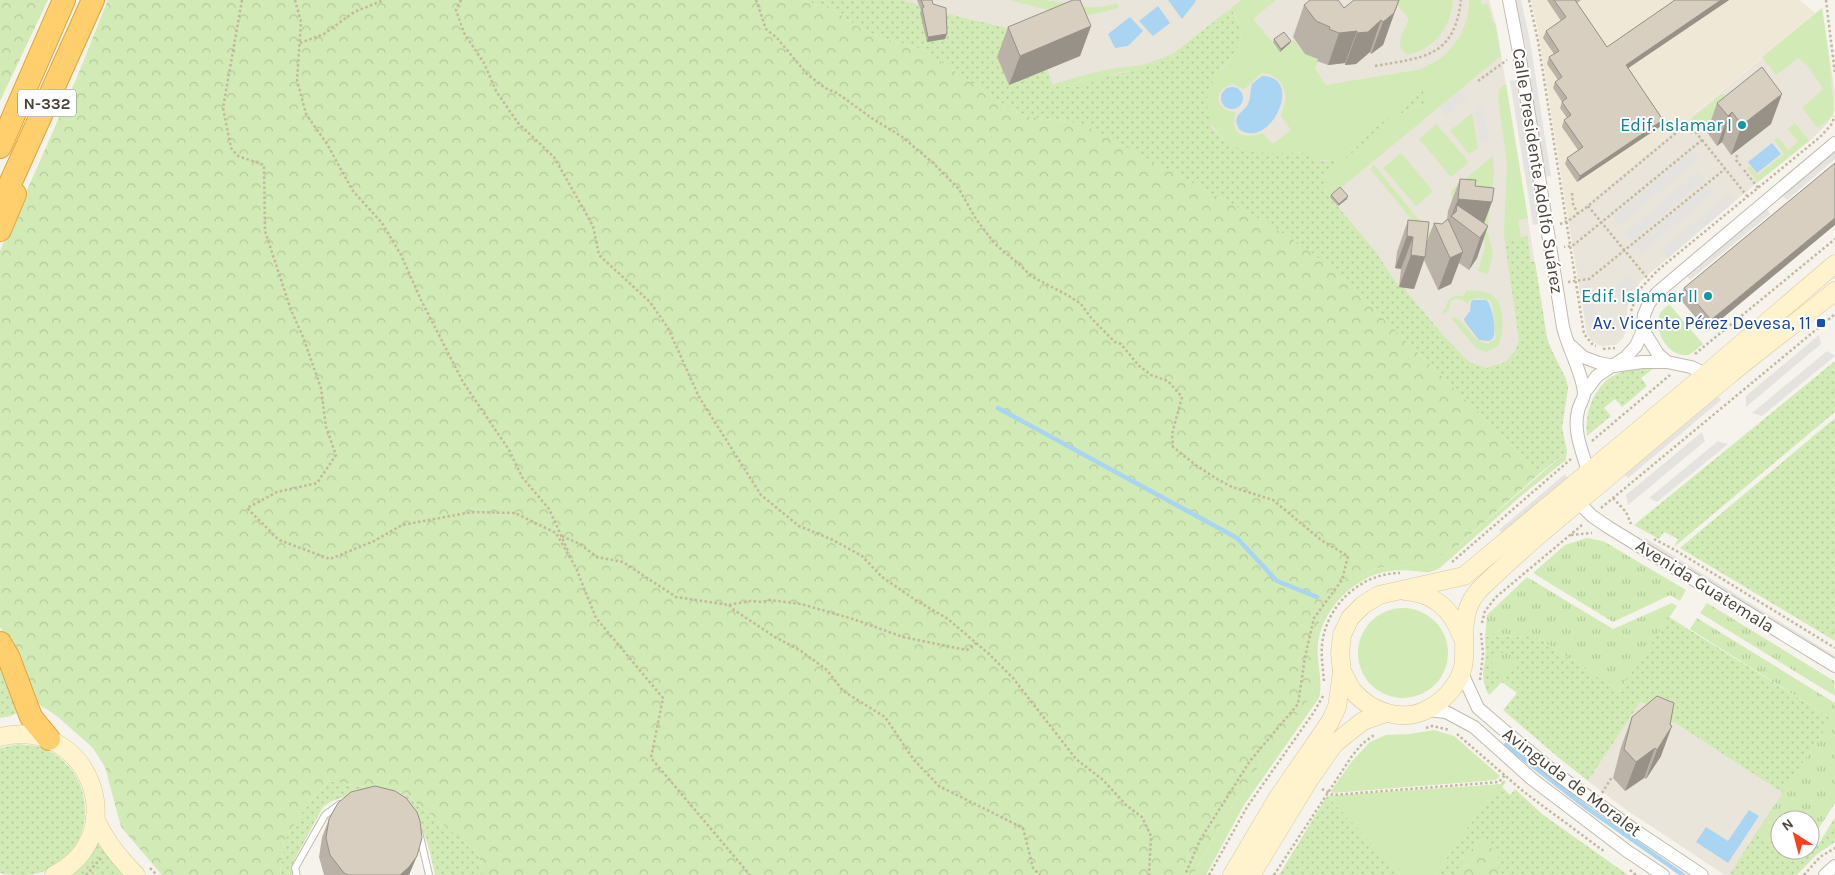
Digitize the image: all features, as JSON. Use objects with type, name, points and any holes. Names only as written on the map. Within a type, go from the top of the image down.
[{"type":"highway","name":"N-332","points":[[0,206],[93,0]]},
{"type":"highway","name":"N-332","points":[[0,147],[63,2]]},
{"type":"highway","points":[[0,124],[63,2]]},
{"type":"highway","points":[[0,230],[69,68],[80,29]]},
{"type":"highway","points":[[0,643],[8,656],[31,717],[49,739]]},
{"type":"main road","points":[[1232,875],[1277,799],[1330,722],[1337,707],[1342,672],[1340,653],[1342,635],[1350,618],[1363,605],[1379,595],[1464,576],[1835,264]]},
{"type":"main road","points":[[1342,672],[1352,690],[1367,704],[1386,713],[1406,715],[1427,710],[1445,698],[1458,681],[1464,661],[1465,611],[1478,590],[1502,567],[1729,375],[1834,306]]},
{"type":"main road","points":[[1397,591],[1415,592],[1432,598],[1446,608],[1457,622],[1463,639]]},
{"type":"main road","points":[[1251,875],[1309,780],[1334,744],[1363,721],[1386,713]]},
{"type":"main road","points":[[5,734],[32,734],[49,739],[70,752],[86,771],[94,794],[95,818],[90,838],[79,856],[64,870],[54,875]]},
{"type":"main road","points":[[95,818],[103,836],[136,875]]},
{"type":"street","name":"Calle Presidente Adolfo Suárez","points":[[1508,0],[1519,52],[1566,342],[1577,367],[1584,393]]},
{"type":"street","points":[[1588,471],[1576,429],[1578,411],[1584,393],[1597,376],[1626,358],[1636,346],[1643,330],[1644,316],[1649,303],[1658,292],[1835,143]]},
{"type":"street","points":[[1643,330],[1658,354],[1667,362]]},
{"type":"street","points":[[1566,342],[1583,357],[1599,363],[1614,366],[1642,362],[1667,362],[1691,367],[1706,374]]},
{"type":"street","name":"Avenida Guatemala","points":[[1578,502],[1592,516],[1835,666]]},
{"type":"street","name":"Avinguda de Moralet","points":[[1461,671],[1478,708],[1558,775],[1702,875]]},
{"type":"street","name":"Avinguda de Moralet","points":[[1427,710],[1446,712],[1474,727],[1514,763],[1579,816],[1663,875]]},
{"type":"street","points":[[1825,875],[1835,866]]},
{"type":"lane","points":[[297,875],[295,868],[325,815],[343,802]]},
{"type":"lane","points":[[415,824],[419,832],[429,875]]},
{"type":"path","points":[[242,0],[223,108],[231,148],[238,156],[264,165],[265,231],[291,310],[304,337],[321,388],[326,427],[336,455],[318,483],[277,492],[247,508],[279,540],[330,560],[374,541],[402,525],[472,512],[515,513],[580,544],[597,557],[622,562],[676,597],[729,605],[770,600],[801,604],[853,619],[903,637],[966,650],[976,643]]},
{"type":"path","points":[[294,0],[301,22],[297,80],[306,114],[327,144],[353,190],[382,223],[401,255],[421,300],[463,382],[509,450],[522,477],[549,509],[596,618],[662,698],[652,758],[750,875]]},
{"type":"path","points":[[300,43],[324,34],[354,12],[384,0]]},
{"type":"path","points":[[462,0],[456,10],[464,33],[484,63],[496,91],[518,123],[554,157],[593,226],[599,255],[650,302],[668,328],[699,397],[761,494],[799,526],[833,540],[862,556],[882,577],[948,619],[1013,678],[1076,759],[1103,780],[1126,805],[1142,818],[1151,836],[1150,875]]},
{"type":"path","points":[[756,0],[766,29],[777,38],[807,74],[825,88],[837,93],[873,119],[901,136],[932,162],[959,189],[976,219],[995,244],[1032,276],[1081,304],[1092,319],[1115,342],[1121,344],[1139,366],[1151,375],[1168,381],[1182,397],[1172,434],[1173,447],[1197,466],[1232,487],[1274,500],[1321,540],[1348,556],[1342,580],[1314,618],[1305,657],[1298,704],[1250,761],[1200,840],[1185,875]]},
{"type":"path","points":[[1375,66],[1427,56],[1448,41],[1459,19],[1461,0]]},
{"type":"path","points":[[1529,0],[1538,41],[1584,334],[1592,345],[1604,350],[1616,348],[1621,343]]},
{"type":"path","points":[[1826,0],[1835,74]]},
{"type":"path","points":[[1478,82],[1519,52]]},
{"type":"path","points":[[1630,316],[1631,307],[1648,279],[1820,137],[1832,125],[1835,116]]},
{"type":"path","points":[[1547,227],[1566,222],[1578,214],[1688,123],[1757,208]]},
{"type":"path","points":[[1550,250],[1570,246],[1602,223],[1702,140]]},
{"type":"path","points":[[1737,155],[1736,160],[1741,166]]},
{"type":"path","points":[[1556,283],[1589,279],[1725,169]]},
{"type":"path","points":[[1744,170],[1767,199]]},
{"type":"path","points":[[1572,193],[1578,214]]},
{"type":"path","points":[[1588,206],[1658,292]]},
{"type":"path","points":[[1482,686],[1480,681],[1483,654],[1480,627],[1485,612],[1496,597],[1834,306]]},
{"type":"path","points":[[1613,498],[1626,512],[1630,523],[1635,528]]},
{"type":"path","points":[[556,533],[576,568]]},
{"type":"path","points":[[1651,537],[1835,648]]},
{"type":"path","points":[[729,605],[775,637],[801,651],[827,670],[843,691],[886,717],[914,760],[939,786],[1023,828],[1032,868],[1040,875]]},
{"type":"path","points":[[1426,728],[1432,726],[1454,732],[1524,792],[1605,852]]},
{"type":"path","points":[[1274,875],[1327,792],[1357,750],[1377,733]]},
{"type":"path","points":[[1309,780],[1333,795],[1499,782],[1514,763]]},
{"type":"path","points":[[1596,802],[1612,777]]},
{"type":"path","points":[[86,875],[111,847]]},
{"type":"path","points":[[1804,875],[1820,857],[1835,848]]},
{"type":"path","points":[[1628,869],[1636,875]]},
{"type":"shaded area","points":[[804,0],[1489,0],[1497,29],[1547,338],[1566,379],[1568,388],[1562,428],[1567,451],[1540,473],[1340,276],[1083,124],[1009,108],[922,49],[834,10]]},
{"type":"shaded area","points":[[1515,0],[1521,0],[1530,41],[1551,176],[1545,177],[1525,43]]},
{"type":"shaded area","points":[[1531,0],[1800,0],[1815,13],[1568,219],[1539,36]]},
{"type":"shaded area","points":[[1822,8],[1835,93],[1835,109],[1828,123],[1813,138],[1642,280],[1630,297],[1627,308],[1627,328],[1623,338],[1616,345],[1600,346],[1592,341],[1587,334],[1568,219]]},
{"type":"shaded area","points":[[1516,80],[1539,224],[1533,225],[1510,81]]},
{"type":"shaded area","points":[[1460,90],[1467,99],[1446,116],[1439,107]]},
{"type":"shaded area","points":[[1482,106],[1489,139],[1481,146],[1475,112]]},
{"type":"shaded area","points":[[1693,151],[1699,159],[1619,225],[1613,217]]},
{"type":"shaded area","points":[[1835,152],[1835,159],[1787,200],[1783,196]]},
{"type":"shaded area","points":[[1698,172],[1705,180],[1631,241],[1625,233]]},
{"type":"shaded area","points":[[1708,185],[1714,192],[1641,253],[1635,245]]},
{"type":"shaded area","points":[[1729,194],[1735,201],[1668,258],[1661,250]]},
{"type":"shaded area","points":[[1767,209],[1770,214],[1690,280],[1687,276]]},
{"type":"shaded area","points":[[1629,276],[1637,286],[1627,308],[1612,290]]},
{"type":"shaded area","points":[[1589,283],[1597,321],[1587,323],[1579,285]]},
{"type":"shaded area","points":[[1819,335],[1821,344],[1746,407],[1746,396]]},
{"type":"shaded area","points":[[1827,351],[1835,356],[1762,416],[1752,413]]},
{"type":"shaded area","points":[[1717,396],[1721,400],[1628,478],[1624,474]]},
{"type":"shaded area","points":[[1702,432],[1705,441],[1628,505],[1626,495]]},
{"type":"shaded area","points":[[1718,441],[1728,444],[1657,502],[1649,498]]},
{"type":"shaded area","points":[[1565,474],[1569,479],[1503,534],[1499,530]]},
{"type":"shaded area","points":[[1645,538],[1835,656],[1835,661],[1642,543]]},
{"type":"shaded area","points":[[1641,701],[1783,793],[1770,810],[1729,875],[1725,875],[1625,809],[1588,781]]},
{"type":"green space","points":[[0,0],[48,0],[0,101]]},
{"type":"green space","points":[[108,0],[804,0],[834,10],[854,24],[879,37],[922,49],[1009,108],[1029,117],[1083,124],[1261,220],[1303,246],[1340,276],[1540,473],[1451,552],[1419,564],[1378,568],[1356,579],[1321,616],[1313,643],[1313,688],[1307,703],[1261,763],[1226,816],[1193,875],[483,875],[478,853],[404,793],[329,781],[305,808],[284,841],[280,875],[162,875],[121,827],[105,767],[93,748],[58,717],[39,704],[32,704],[18,658],[0,627],[0,251],[77,77]]},
{"type":"green space","points":[[804,0],[902,0],[944,13],[1044,37],[1047,69],[1053,87],[1133,71],[1165,60],[1231,8],[1241,28],[1240,41],[1237,49],[1208,90],[1212,128],[1224,141],[1243,150],[1304,153],[1322,161],[1327,161],[1334,156],[1337,159],[1423,89],[1426,104],[1415,106],[1387,125],[1324,190],[1375,251],[1399,287],[1406,288],[1406,291],[1443,335],[1469,362],[1487,368],[1505,362],[1515,351],[1519,340],[1505,243],[1527,235],[1531,262],[1535,262],[1547,338],[1566,379],[1568,388],[1562,428],[1567,451],[1540,473],[1340,276],[1303,246],[1261,220],[1083,124],[1029,117],[1009,108],[922,49],[879,37],[854,24],[834,10]]},
{"type":"green space","points":[[1009,0],[1044,0],[1088,7],[1107,6],[1117,3],[1119,8],[1086,16],[1084,19]]},
{"type":"green space","points":[[1242,0],[1276,0],[1253,19],[1280,51],[1294,40],[1301,49],[1319,59],[1315,69],[1326,85],[1417,70],[1428,66],[1438,60],[1455,44],[1465,24],[1469,0],[1481,0],[1482,5],[1488,4],[1493,23],[1495,23],[1501,56],[1330,197],[1324,187],[1326,176],[1389,122],[1416,106],[1426,104],[1423,90],[1336,159],[1334,156],[1321,160],[1302,153],[1259,153],[1238,148],[1220,136],[1209,115],[1207,102],[1209,89],[1235,52],[1240,40],[1241,31],[1239,23],[1231,8]],"holes":[[[1262,73],[1276,78],[1283,85],[1285,105],[1281,116],[1291,130],[1273,144],[1262,133],[1249,136],[1239,134],[1234,126],[1236,112],[1223,108],[1218,100],[1222,90],[1226,87],[1233,84],[1243,89]]]},
{"type":"green space","points":[[1388,0],[1453,0],[1449,19],[1440,35],[1434,42],[1418,52],[1408,55],[1403,51],[1400,43],[1409,19],[1395,2]]},
{"type":"green space","points":[[1822,8],[1831,80],[1833,115],[1818,128],[1802,108],[1823,89],[1808,66],[1798,58],[1776,75],[1762,57]]},
{"type":"green space","points":[[1172,54],[1165,60],[1133,71],[1120,72],[1079,87],[1053,87],[1052,85],[1104,71],[1144,64]]},
{"type":"green space","points":[[1506,84],[1528,218],[1518,220],[1521,236],[1505,243],[1507,165],[1498,97],[1499,89]]},
{"type":"green space","points":[[1723,93],[1734,107],[1703,132],[1692,118]]},
{"type":"green space","points":[[1472,113],[1478,148],[1469,154],[1450,131]]},
{"type":"green space","points":[[1795,123],[1809,141],[1758,182],[1747,168],[1750,166],[1758,175],[1784,154],[1774,140],[1778,137],[1788,150],[1798,142],[1788,129]]},
{"type":"green space","points":[[1436,124],[1469,162],[1451,177],[1419,139]]},
{"type":"green space","points":[[1401,153],[1433,191],[1416,206],[1383,168]]},
{"type":"green space","points":[[1493,156],[1494,172],[1487,231],[1493,253],[1488,274],[1478,271],[1485,248],[1484,235],[1451,211],[1452,190]]},
{"type":"green space","points":[[1374,165],[1441,247],[1437,250],[1370,169]]},
{"type":"green space","points":[[1466,290],[1490,294],[1497,301],[1502,313],[1503,320],[1498,346],[1486,352],[1477,349],[1451,318],[1453,317],[1462,323],[1477,340],[1488,344],[1496,338],[1492,303],[1490,300],[1477,298],[1469,301],[1467,304],[1461,299],[1454,299],[1450,302],[1449,310],[1445,314],[1442,311],[1446,308],[1449,299],[1454,296],[1464,296]]},
{"type":"green space","points":[[1669,304],[1703,344],[1687,355],[1680,355],[1674,352],[1668,347],[1660,333],[1658,318]]},
{"type":"green space","points":[[1835,361],[1835,412],[1674,547],[1678,539],[1664,532],[1659,539],[1634,525]]},
{"type":"green space","points":[[1633,368],[1653,369],[1641,378],[1647,386],[1622,407],[1615,399],[1604,408],[1611,416],[1587,436],[1588,412],[1597,391],[1608,379]]},
{"type":"green space","points":[[1835,418],[1835,641],[1680,548]]},
{"type":"green space","points":[[1567,451],[1566,460],[1521,496],[1441,567],[1428,572],[1403,570],[1384,572],[1362,581],[1342,596],[1334,605],[1319,637],[1319,698],[1244,805],[1206,875],[1193,875],[1226,816],[1261,763],[1307,702],[1313,688],[1313,643],[1321,616],[1337,593],[1356,579],[1378,568],[1419,564],[1451,552]]},
{"type":"green space","points":[[1587,538],[1603,541],[1686,590],[1680,601],[1670,595],[1613,622],[1533,573],[1565,545]]},
{"type":"green space","points":[[1527,577],[1613,629],[1672,603],[1677,606],[1619,691],[1535,636],[1485,637],[1487,615]]},
{"type":"green space","points":[[1707,603],[1834,681],[1835,696],[1700,613]]},
{"type":"green space","points":[[1403,608],[1420,611],[1435,621],[1445,636],[1448,653],[1445,670],[1435,685],[1420,695],[1403,698],[1386,695],[1371,685],[1361,670],[1358,653],[1361,636],[1371,621],[1386,611]]},
{"type":"green space","points":[[1669,617],[1832,719],[1783,793],[1641,701],[1588,781],[1503,710],[1517,693],[1502,682],[1489,695],[1486,690],[1483,677],[1485,637],[1535,636],[1619,691]]},
{"type":"green space","points":[[1697,618],[1835,703],[1835,803],[1820,826],[1820,810],[1771,810],[1832,719],[1690,629]]},
{"type":"green space","points":[[1507,649],[1520,665],[1504,678],[1491,662]]},
{"type":"green space","points":[[0,654],[20,711],[11,716],[0,718]]},
{"type":"green space","points":[[1434,730],[1454,736],[1500,776],[1496,780],[1333,793],[1331,791],[1353,760],[1370,742],[1386,735]]},
{"type":"green space","points":[[19,744],[42,748],[63,761],[77,779],[84,800],[84,821],[78,842],[65,859],[47,871],[9,875],[0,873],[0,748]]},
{"type":"green space","points":[[1504,780],[1506,782],[1502,787],[1510,795],[1515,789],[1542,814],[1628,875],[1435,875],[1471,822]]},
{"type":"green space","points":[[329,781],[404,793],[478,853],[483,875],[435,875],[426,839],[410,806],[358,792],[330,802],[323,807],[293,863],[292,875],[280,875],[284,841],[305,808]]},
{"type":"green space","points":[[1501,784],[1471,822],[1435,875],[1400,875],[1392,864],[1327,796]]},
{"type":"green space","points":[[1327,796],[1392,864],[1400,875],[1279,875]]},
{"type":"green space","points":[[1770,812],[1770,838],[1767,839],[1756,833]]},
{"type":"green space","points":[[1835,817],[1835,842],[1820,852],[1820,842]]},
{"type":"green space","points":[[1756,833],[1767,839],[1770,838],[1770,860],[1811,860],[1797,875],[1729,875]]},
{"type":"green space","points":[[1481,837],[1498,855],[1498,875],[1455,875],[1460,865]]},
{"type":"green space","points":[[97,841],[124,875],[71,875],[90,855]]},
{"type":"water","points":[[1168,0],[1195,0],[1196,1],[1182,19]]},
{"type":"water","points":[[1158,6],[1170,23],[1153,36],[1139,21]]},
{"type":"water","points":[[1130,17],[1143,31],[1128,46],[1115,48],[1108,34]]},
{"type":"water","points":[[1262,76],[1275,79],[1281,88],[1282,99],[1278,111],[1271,122],[1261,130],[1250,133],[1239,129],[1236,120],[1248,104],[1252,84]]},
{"type":"water","points":[[1232,87],[1240,90],[1243,98],[1240,106],[1232,109],[1224,106],[1221,98],[1224,90]]},
{"type":"water","points":[[1772,143],[1781,154],[1757,173],[1748,162]]},
{"type":"water","points":[[1473,300],[1486,300],[1490,306],[1493,316],[1494,335],[1489,341],[1479,340],[1465,322],[1464,319],[1470,311]]},
{"type":"water","points":[[1749,810],[1759,816],[1728,863],[1696,842],[1706,827],[1728,841]]},
{"type":"building","points":[[921,0],[932,0],[933,4],[946,8],[947,34],[928,37],[922,8],[924,7]]},
{"type":"building","points":[[1073,0],[1080,0],[1091,26],[1020,56],[1008,27]]},
{"type":"building","points":[[1310,0],[1338,0],[1344,8],[1354,0],[1399,0],[1394,13],[1383,22],[1381,20],[1368,32],[1339,33],[1316,21],[1304,5]]},
{"type":"building","points":[[1554,0],[1575,0],[1607,47],[1675,0],[1721,0],[1626,65],[1663,120],[1580,176],[1567,158],[1583,147],[1564,120],[1571,115],[1562,102],[1567,98],[1555,82],[1562,77],[1549,57],[1559,51],[1546,31],[1566,17]]},
{"type":"building","points":[[1284,32],[1291,41],[1281,49],[1274,39]]},
{"type":"building","points":[[1762,67],[1782,94],[1742,125],[1732,112],[1728,116],[1717,103]]},
{"type":"building","points":[[1835,163],[1835,218],[1711,320],[1684,288]]},
{"type":"building","points":[[1460,179],[1476,180],[1475,186],[1494,188],[1492,202],[1458,199]]},
{"type":"building","points":[[1340,187],[1348,196],[1339,204],[1331,195]]},
{"type":"building","points":[[1457,205],[1488,226],[1480,238],[1451,216],[1456,212]]},
{"type":"building","points":[[1448,219],[1463,252],[1450,258],[1434,223],[1442,224]]},
{"type":"building","points":[[1408,220],[1429,222],[1425,257],[1411,255],[1413,237],[1407,236]]},
{"type":"building","points":[[1657,696],[1674,703],[1670,725],[1672,726],[1657,750],[1655,748],[1636,762],[1624,749],[1632,717]]},
{"type":"building","points":[[375,786],[395,791],[406,798],[417,812],[422,838],[417,856],[400,875],[349,875],[344,873],[330,855],[326,838],[329,819],[338,803],[351,792]]},
{"type":"waterway","points":[[998,408],[1237,538],[1277,581],[1317,597]]},
{"type":"waterway","points":[[1506,745],[1587,808],[1683,875]]},
{"type":"place","name":"Edif. Islamar I","points":[[1742,125]]},
{"type":"place","name":"Edif. Islamar II","points":[[1708,296]]},
{"type":"place","name":"Av. Vicente Pérez Devesa, 11","points":[[1821,323]]}]
